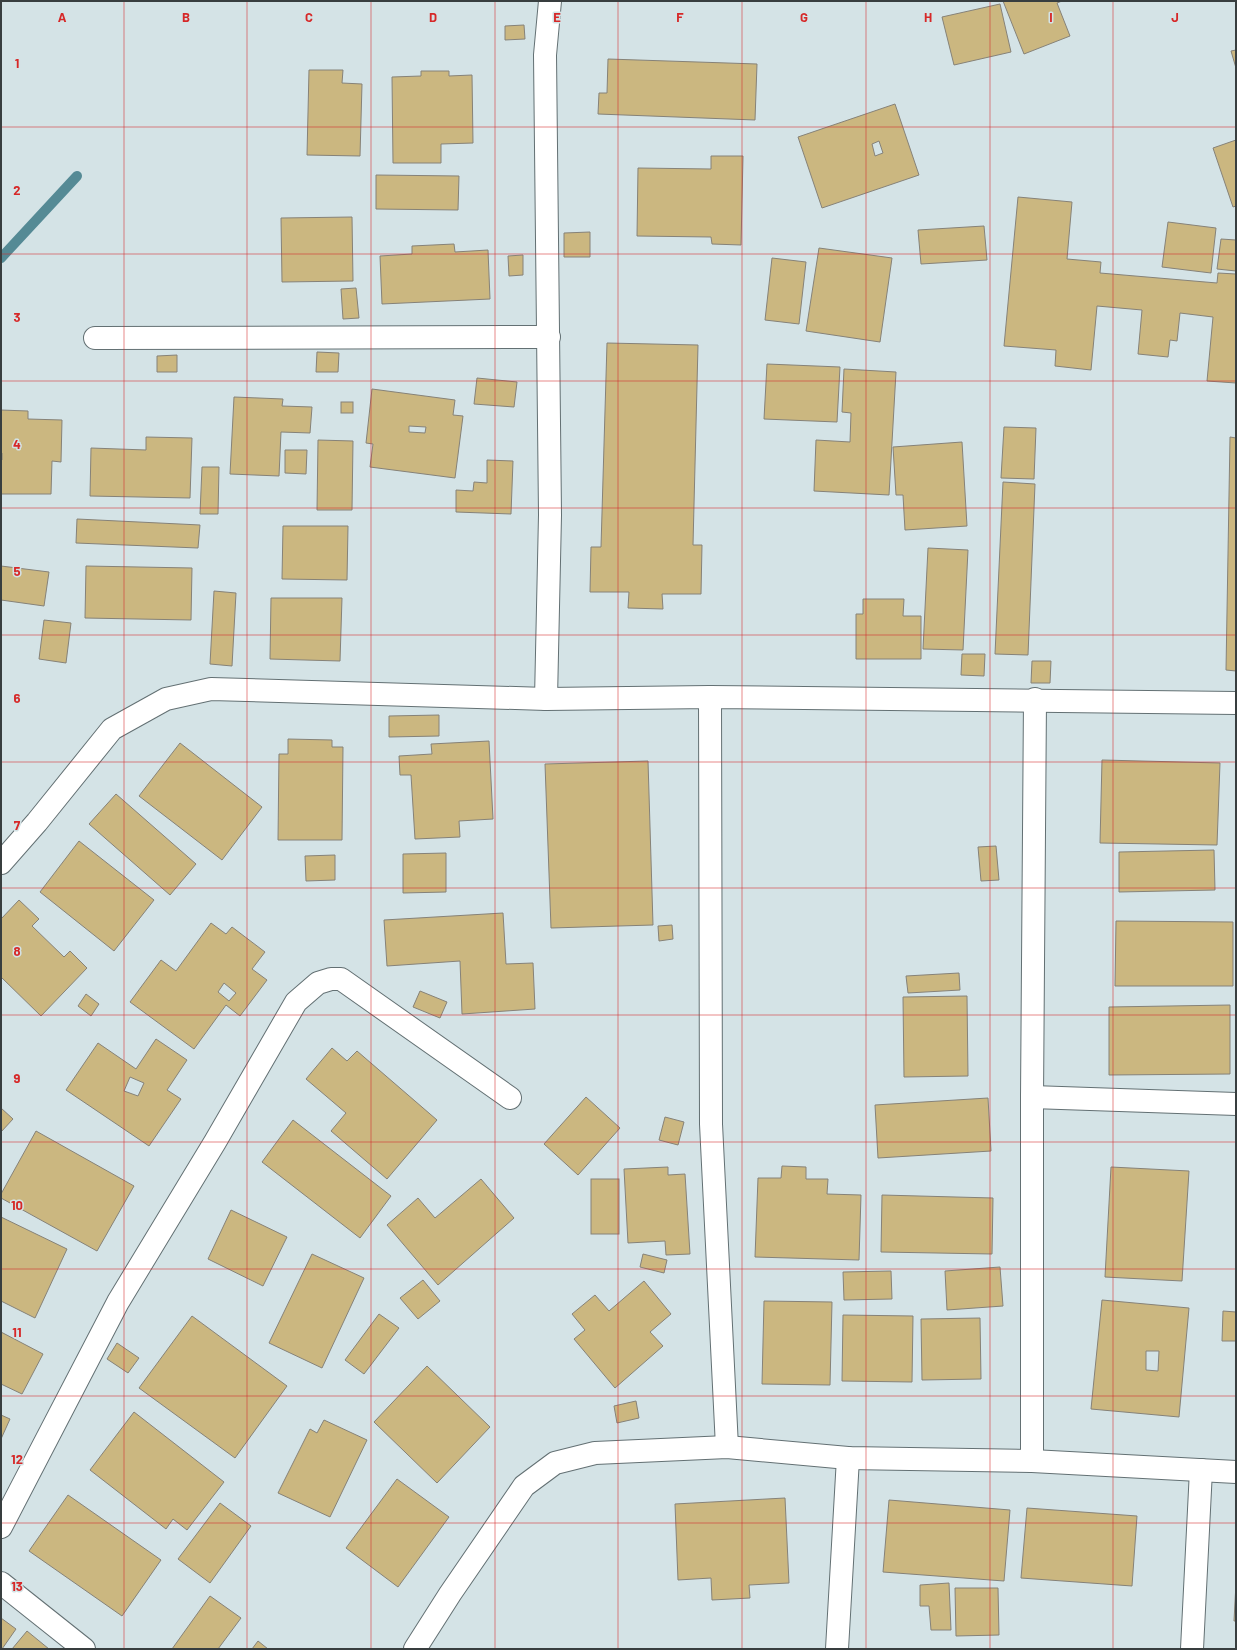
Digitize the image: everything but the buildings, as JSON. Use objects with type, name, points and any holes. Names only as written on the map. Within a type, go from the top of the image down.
[{"type":"street","points":[[546,699],[550,515],[545,54],[550,1]]},
{"type":"street","points":[[95,338],[549,337]]},
{"type":"street","points":[[1,863],[37,822],[112,729],[166,698],[211,689],[546,699],[710,697],[1236,702]]},
{"type":"street","points":[[710,697],[711,1124],[727,1447]]},
{"type":"street","points":[[1032,1461],[1032,1097],[1035,699]]},
{"type":"street","points":[[1,1527],[118,1302],[215,1142],[296,1002],[318,983],[331,979],[341,979],[510,1098]]},
{"type":"street","points":[[1032,1097],[1236,1104]]},
{"type":"street","points":[[414,1649],[524,1486],[555,1463],[595,1453],[727,1447],[848,1458],[1032,1461],[1236,1472]]},
{"type":"street","points":[[837,1649],[848,1458]]},
{"type":"street","points":[[1192,1649],[1201,1470]]},
{"type":"street","points":[[1,1583],[84,1649]]},
{"type":"waterway","points":[[1,258],[77,176]]}]
